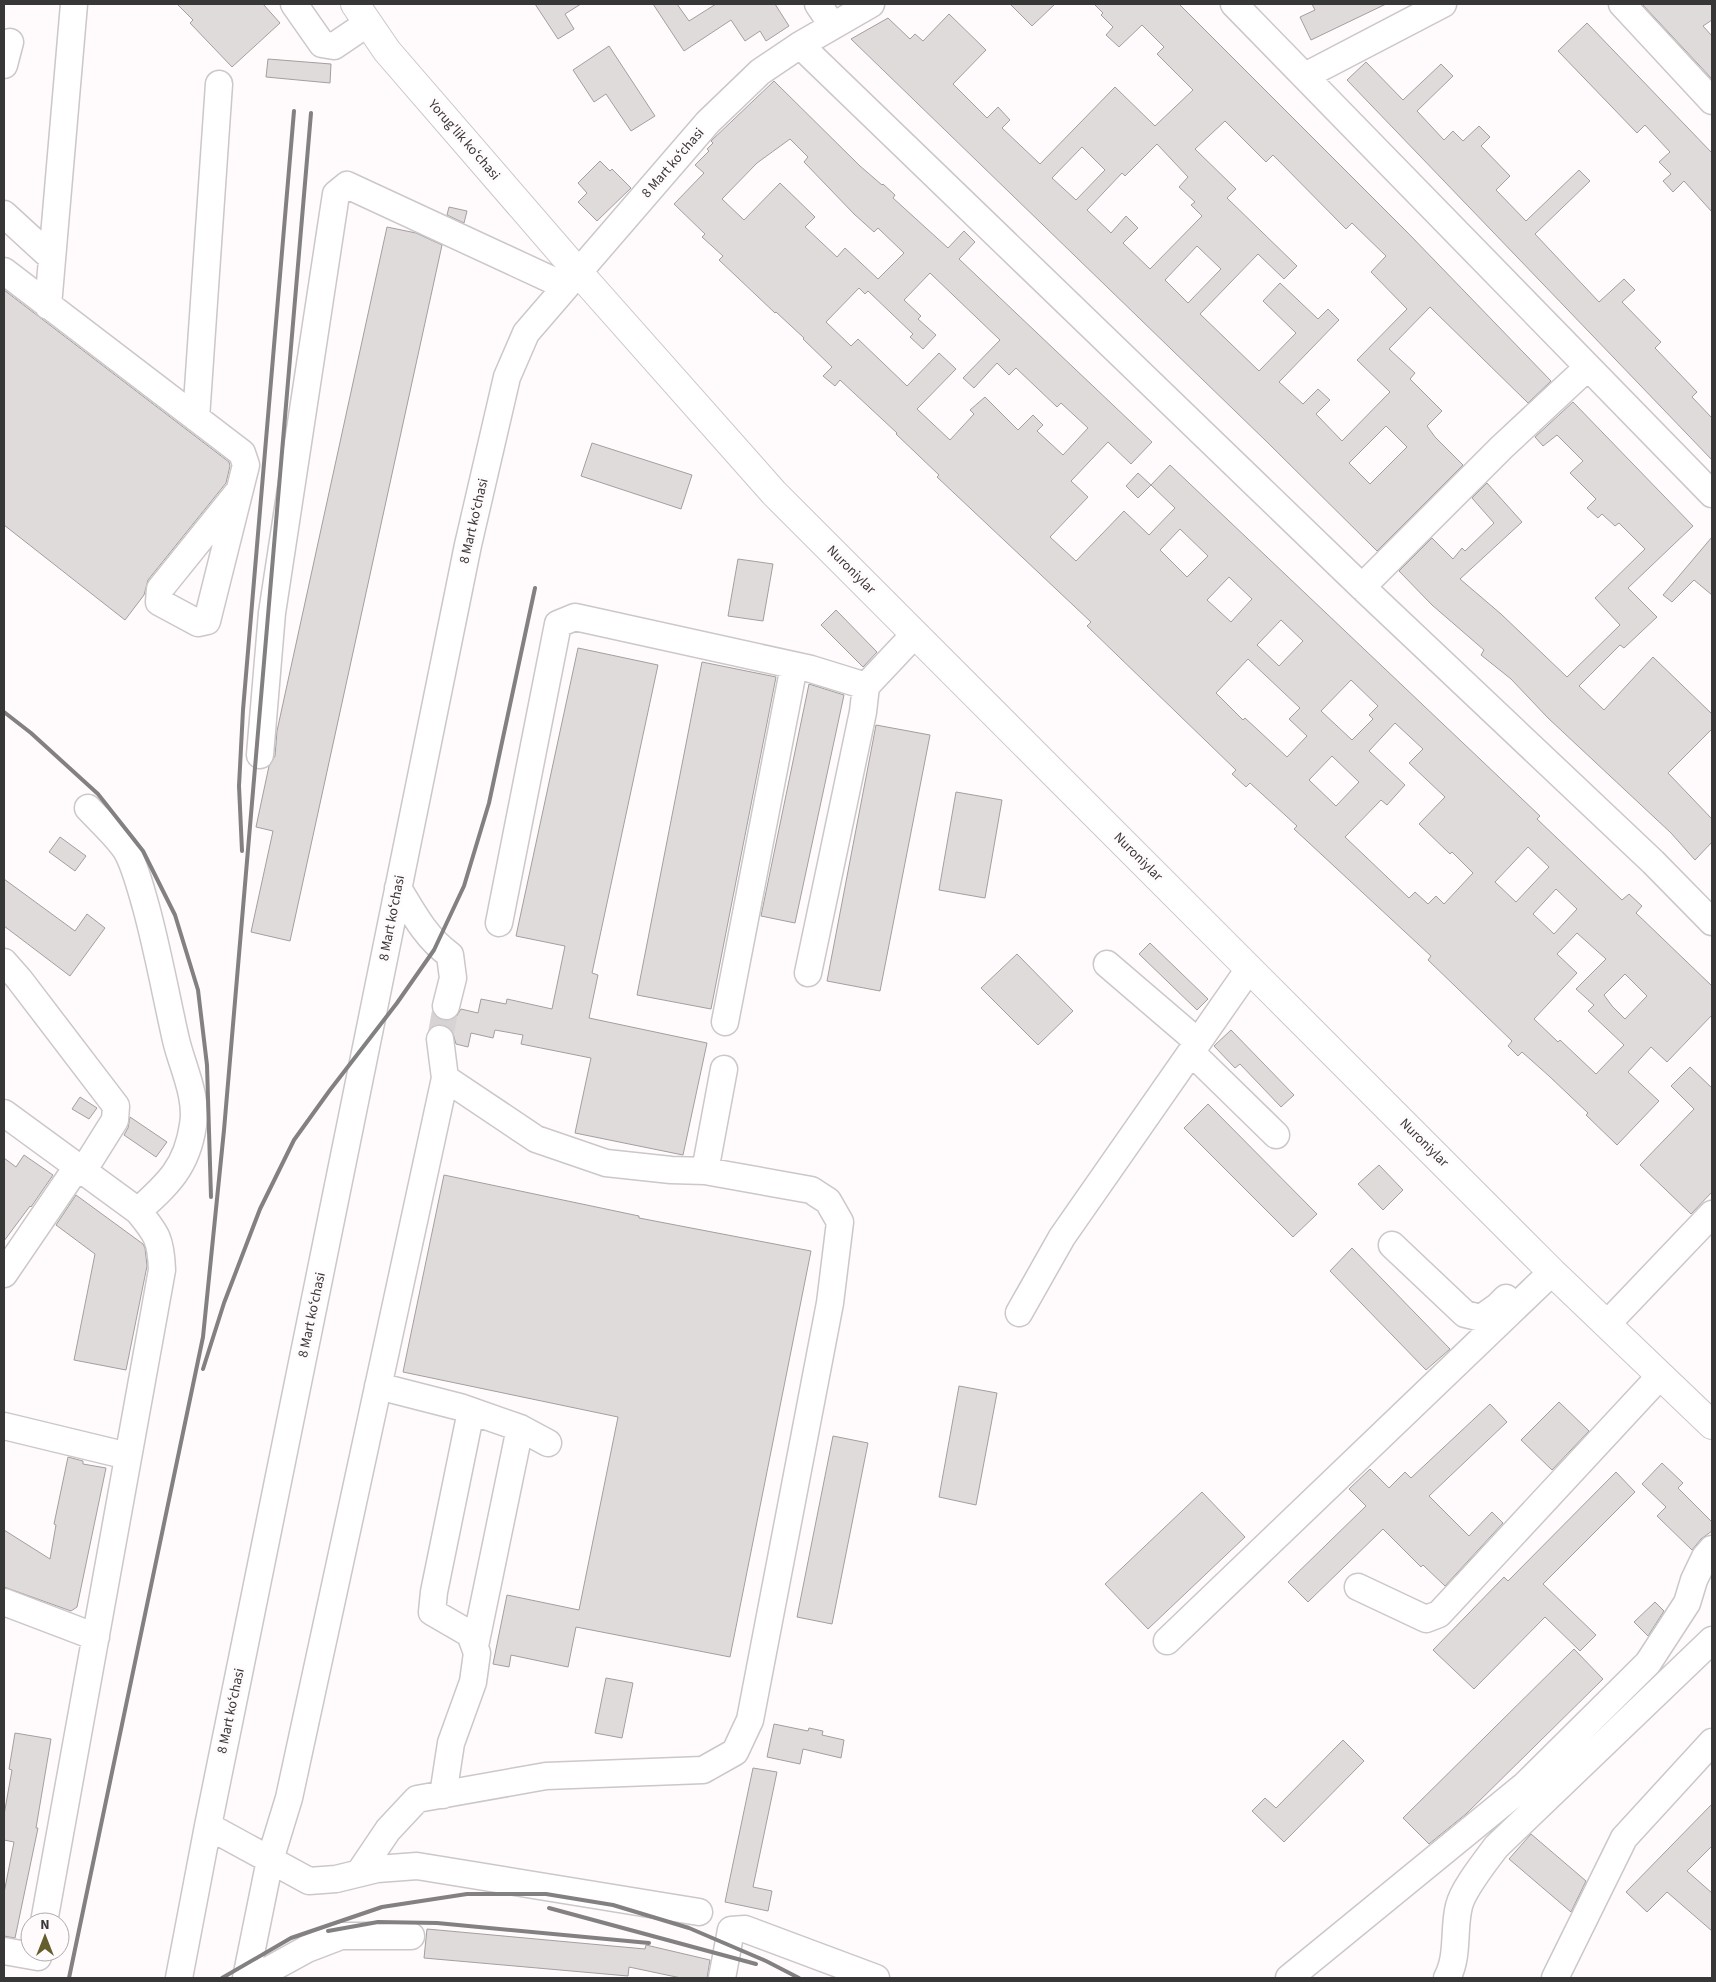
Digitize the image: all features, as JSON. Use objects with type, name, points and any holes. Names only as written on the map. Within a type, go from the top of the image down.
[{"type":"main road","name":"Yorug'lik koʻchasi","points":[[361,13],[387,51],[572,280]]},
{"type":"main road","name":"Nuroniylar","points":[[572,280],[774,492],[915,634],[1547,1267],[1712,1425]]},
{"type":"street","points":[[48,306],[74,4]]},
{"type":"street","points":[[294,4],[322,44],[334,46],[361,13]]},
{"type":"street","points":[[818,4],[832,26]]},
{"type":"street","name":"8 Mart koʻchasi","points":[[179,1978],[208,1826],[468,544],[507,378],[526,333],[708,122],[760,72],[800,45],[871,4]]},
{"type":"street","points":[[1234,4],[1712,494]]},
{"type":"street","points":[[1305,76],[1443,4]]},
{"type":"street","points":[[1622,4],[1712,101]]},
{"type":"street","points":[[800,45],[1362,587],[1653,862],[1712,922]]},
{"type":"street","points":[[196,418],[219,84]]},
{"type":"street","points":[[260,755],[272,613],[336,194],[347,185],[572,280]]},
{"type":"street","points":[[4,214],[52,258]]},
{"type":"street","points":[[4,271],[242,453],[246,465],[239,491]]},
{"type":"street","points":[[1362,587],[1502,447],[1588,368]]},
{"type":"street","points":[[499,923],[558,624],[575,617],[794,666],[866,686]]},
{"type":"street","points":[[808,973],[863,712],[866,686],[915,634]]},
{"type":"street","points":[[725,1022],[794,666]]},
{"type":"street","points":[[88,808],[126,850],[141,888],[159,955],[176,1040],[193,1104],[194,1124],[185,1155],[177,1172],[166,1186],[138,1211]]},
{"type":"street","points":[[398,888],[427,935],[437,946],[450,955],[453,978],[446,1006]]},
{"type":"street","points":[[4,962],[116,1106],[115,1120],[4,1274]]},
{"type":"street","points":[[1107,964],[1195,1047],[1276,1135]]},
{"type":"street","points":[[1019,1312],[1062,1237],[1250,969]]},
{"type":"street","points":[[246,1978],[270,1860],[288,1798],[445,1078],[440,1038]]},
{"type":"street","points":[[705,1172],[724,1069]]},
{"type":"street","points":[[360,1873],[388,1830],[417,1799],[546,1776],[703,1770],[735,1752],[750,1720],[830,1303],[840,1222],[828,1201],[811,1190],[705,1172],[606,1163],[562,1148],[536,1138],[445,1078]]},
{"type":"street","points":[[4,1113],[138,1211],[154,1230],[161,1247],[162,1270],[46,1912]]},
{"type":"street","points":[[1607,1324],[1712,1214]]},
{"type":"street","points":[[1392,1245],[1465,1314],[1481,1318],[1547,1267]]},
{"type":"street","points":[[1167,1641],[1547,1267]]},
{"type":"street","points":[[1358,1587],[1426,1619],[1439,1614],[1660,1376]]},
{"type":"street","points":[[378,1386],[471,1411],[520,1428],[548,1443]]},
{"type":"street","points":[[443,1795],[451,1743],[473,1682],[477,1653],[470,1634],[432,1612],[434,1592],[471,1411]]},
{"type":"street","points":[[4,1426],[128,1456]]},
{"type":"street","points":[[475,1646],[520,1428]]},
{"type":"street","points":[[1290,1978],[1525,1785],[1648,1663],[1687,1603],[1694,1580],[1705,1557],[1712,1550]]},
{"type":"street","points":[[4,1602],[96,1637]]},
{"type":"street","points":[[1447,1978],[1451,1972],[1455,1951],[1459,1905],[1473,1878],[1496,1847],[1712,1640]]},
{"type":"street","points":[[1554,1978],[1624,1838],[1712,1742]]},
{"type":"street","points":[[208,1826],[309,1881],[336,1879],[378,1869],[418,1866],[699,1912]]},
{"type":"street","points":[[722,1978],[731,1930],[745,1929],[876,1978]]},
{"type":"street","points":[[254,1978],[308,1948],[340,1936],[411,1936]]},
{"type":"street","points":[[4,1951],[20,1956]]},
{"type":"building","points":[[177,4],[263,4],[280,23],[232,67],[190,23],[193,20]]},
{"type":"building","points":[[535,4],[581,4],[565,14],[574,29],[558,39]]},
{"type":"building","points":[[653,4],[677,4],[689,21],[716,4],[775,4],[789,26],[766,41],[760,31],[745,41],[731,20],[684,51]]},
{"type":"building","points":[[1010,4],[1055,4],[1032,26]]},
{"type":"building","points":[[1094,4],[1179,4],[1409,234],[1551,381],[1528,403],[1430,307],[1389,349],[1415,373],[1410,379],[1442,411],[1427,426],[1435,437],[1463,465],[1377,551],[851,39],[888,18],[910,39],[915,34],[923,41],[949,14],[986,50],[953,84],[987,118],[998,107],[1010,120],[1002,128],[1040,164],[1115,87],[1155,126],[1193,90],[1157,54],[1164,47],[1142,25],[1119,47],[1106,35],[1113,27],[1101,15],[1103,13]],"holes":[[[1225,121],[1266,162],[1273,155],[1346,229],[1352,223],[1386,256],[1371,272],[1407,309],[1357,360],[1390,392],[1342,441],[1316,414],[1330,400],[1318,389],[1303,404],[1279,382],[1339,320],[1328,309],[1318,319],[1280,283],[1263,301],[1296,333],[1259,371],[1200,314],[1258,254],[1284,279],[1297,266],[1227,198],[1236,189],[1195,149]],[[1157,144],[1188,177],[1179,187],[1195,202],[1191,205],[1202,216],[1150,269],[1123,243],[1138,228],[1126,216],[1111,233],[1087,210],[1122,173],[1125,176]],[[1082,147],[1105,170],[1076,200],[1052,178]],[[1197,246],[1221,269],[1188,303],[1165,280]],[[1386,426],[1407,447],[1370,484],[1349,463]]]},
{"type":"building","points":[[1312,4],[1386,4],[1311,40],[1300,17],[1315,10]]},
{"type":"building","points":[[1642,4],[1712,4],[1712,20],[1703,26],[1712,36],[1712,79]]},
{"type":"building","points":[[1587,23],[1712,153],[1712,212],[1684,181],[1673,192],[1663,181],[1671,174],[1659,162],[1670,152],[1645,125],[1637,133],[1558,51]]},
{"type":"building","points":[[609,46],[655,116],[631,131],[606,94],[594,102],[573,70]]},
{"type":"building","points":[[268,59],[331,64],[330,83],[266,77]]},
{"type":"building","points":[[1366,62],[1403,100],[1441,64],[1453,76],[1417,111],[1444,140],[1453,131],[1463,141],[1479,126],[1490,137],[1481,146],[1510,176],[1496,190],[1526,221],[1579,170],[1590,181],[1535,234],[1599,302],[1624,279],[1635,290],[1622,302],[1661,342],[1655,348],[1697,392],[1692,397],[1712,418],[1712,460],[1347,80]]},
{"type":"building","points":[[774,81],[860,166],[895,195],[893,198],[948,248],[964,231],[975,242],[959,259],[1152,442],[1131,464],[1108,442],[1071,481],[1088,497],[1050,537],[1076,561],[1124,511],[1149,535],[1175,508],[1151,485],[1170,465],[1540,816],[1537,819],[1622,900],[1629,894],[1642,906],[1636,913],[1712,986],[1712,1015],[1667,1062],[1651,1047],[1628,1072],[1659,1101],[1617,1145],[1586,1115],[1588,1113],[1549,1076],[1522,1052],[1518,1056],[1508,1046],[1512,1041],[1428,960],[1431,956],[1294,829],[1297,826],[1250,783],[1246,787],[1232,774],[1236,770],[1087,626],[1091,622],[937,477],[939,475],[897,433],[840,380],[835,386],[823,376],[832,367],[804,338],[719,260],[723,256],[702,237],[705,234],[674,204],[704,173],[695,165],[709,151],[707,149],[713,143],[711,141]],"holes":[[[790,139],[808,157],[804,162],[854,214],[874,232],[878,228],[904,253],[878,279],[845,248],[837,257],[805,227],[815,217],[780,183],[744,220],[722,199],[757,163]],[[930,273],[1000,340],[963,378],[974,388],[997,363],[1009,375],[1016,368],[1057,407],[1061,403],[1088,428],[1063,455],[1037,431],[1043,425],[1033,415],[1018,430],[985,397],[970,410],[974,414],[950,440],[917,409],[956,369],[939,353],[907,386],[858,339],[851,346],[826,322],[859,288],[865,294],[868,291],[913,334],[910,337],[923,349],[936,335],[918,319],[921,316],[904,300]],[[1180,529],[1208,556],[1187,577],[1160,550]],[[1229,577],[1252,599],[1231,622],[1207,600]],[[1281,620],[1303,641],[1279,666],[1257,645]],[[1248,659],[1300,708],[1289,719],[1307,736],[1287,757],[1245,718],[1243,720],[1216,693]],[[1351,680],[1378,706],[1369,715],[1373,719],[1352,740],[1321,711]],[[1395,723],[1423,749],[1409,763],[1445,797],[1419,824],[1473,873],[1444,904],[1436,896],[1428,904],[1415,892],[1409,898],[1345,837],[1381,800],[1387,805],[1405,785],[1369,751]],[[1332,756],[1359,782],[1336,806],[1309,780]],[[1528,847],[1549,867],[1516,902],[1495,882]],[[1556,889],[1577,909],[1554,934],[1533,914]],[[1577,933],[1606,959],[1576,989],[1594,1005],[1588,1011],[1624,1045],[1596,1074],[1560,1040],[1558,1042],[1534,1019],[1577,973],[1557,954]],[[1625,974],[1647,996],[1625,1019],[1604,995]]]},
{"type":"building","points":[[600,161],[610,171],[612,169],[631,188],[597,221],[578,202],[587,193],[578,183]]},
{"type":"building","points":[[449,207],[467,211],[464,223],[447,215]]},
{"type":"building","points":[[387,227],[416,233],[442,245],[290,941],[251,932],[273,831],[256,827],[269,766],[275,756],[277,731]]},
{"type":"building","points":[[4,290],[229,462],[230,466],[226,483],[148,580],[144,595],[125,620],[4,525]]},
{"type":"building","points":[[1573,402],[1693,526],[1628,588],[1657,617],[1624,648],[1620,645],[1579,686],[1604,710],[1653,657],[1712,714],[1712,729],[1668,773],[1712,819],[1712,842],[1695,860],[1671,833],[1548,718],[1511,679],[1481,655],[1484,650],[1432,605],[1399,571],[1432,538],[1453,559],[1462,548],[1465,551],[1494,523],[1472,498],[1487,483],[1522,522],[1460,579],[1501,614],[1567,677],[1620,625],[1595,598],[1645,549],[1619,523],[1615,526],[1602,514],[1598,518],[1587,508],[1596,499],[1570,473],[1583,461],[1557,435],[1543,446],[1535,437]]},
{"type":"building","points":[[592,443],[692,475],[681,509],[581,476]]},
{"type":"building","points":[[1138,473],[1151,485],[1138,498],[1126,486]]},
{"type":"building","points":[[1712,537],[1712,595],[1694,580],[1672,602],[1663,595]]},
{"type":"building","points":[[738,559],[773,564],[763,621],[728,616]]},
{"type":"building","points":[[836,610],[877,652],[863,667],[821,625]]},
{"type":"building","points":[[578,648],[658,665],[592,973],[598,975],[589,1018],[707,1043],[683,1155],[575,1133],[591,1058],[521,1044],[523,1035],[495,1030],[493,1038],[471,1033],[468,1047],[456,1044],[452,1030],[446,1025],[441,1024],[442,1020],[450,1020],[456,1017],[461,1009],[478,1013],[481,999],[506,1004],[507,999],[552,1009],[565,946],[516,936]]},
{"type":"building","points":[[702,662],[776,677],[711,1009],[637,995]]},
{"type":"building","points":[[809,684],[844,695],[795,923],[761,916]]},
{"type":"building","points":[[876,725],[930,735],[880,991],[827,981]]},
{"type":"building","points":[[956,792],[1002,800],[985,898],[939,890]]},
{"type":"building","points":[[60,837],[86,856],[75,871],[49,852]]},
{"type":"building","points":[[4,879],[75,931],[87,914],[105,928],[70,976],[4,926]]},
{"type":"building","points":[[1150,943],[1208,999],[1197,1010],[1139,954]]},
{"type":"building","points":[[1017,954],[1073,1011],[1038,1045],[981,988]]},
{"type":"building","points":[[1231,1030],[1294,1095],[1281,1107],[1240,1064],[1235,1068],[1214,1046]]},
{"type":"building","points":[[1690,1067],[1712,1088],[1712,1192],[1691,1214],[1640,1165],[1694,1109],[1671,1086]]},
{"type":"building","points":[[80,1097],[97,1108],[89,1119],[72,1109]]},
{"type":"building","points":[[1208,1104],[1317,1214],[1293,1237],[1184,1128]]},
{"type":"building","points":[[130,1117],[167,1142],[156,1157],[124,1135],[128,1128]]},
{"type":"building","points":[[24,1155],[53,1175],[4,1241],[4,1158],[16,1167]]},
{"type":"building","points":[[1379,1165],[1403,1190],[1383,1210],[1358,1184]]},
{"type":"building","points":[[444,1175],[639,1216],[639,1218],[811,1251],[730,1657],[576,1627],[568,1667],[511,1655],[509,1667],[493,1664],[507,1595],[579,1610],[618,1417],[403,1372]]},
{"type":"building","points":[[76,1195],[143,1244],[145,1248],[147,1266],[126,1370],[74,1360],[95,1254],[56,1225]]},
{"type":"building","points":[[1352,1248],[1450,1349],[1426,1370],[1330,1271]]},
{"type":"building","points":[[959,1386],[997,1393],[976,1505],[939,1497]]},
{"type":"building","points":[[1559,1402],[1589,1431],[1552,1470],[1521,1440]]},
{"type":"building","points":[[1490,1404],[1507,1422],[1429,1496],[1469,1536],[1492,1512],[1503,1523],[1445,1586],[1423,1565],[1421,1567],[1383,1529],[1308,1602],[1288,1582],[1366,1506],[1349,1489],[1370,1469],[1389,1488],[1405,1472],[1411,1478]]},
{"type":"building","points":[[833,1436],[868,1443],[832,1624],[797,1617]]},
{"type":"building","points":[[68,1457],[83,1461],[83,1464],[106,1468],[77,1607],[71,1611],[4,1587],[4,1530],[50,1559],[56,1525],[54,1524]]},
{"type":"building","points":[[1662,1463],[1683,1483],[1678,1488],[1712,1522],[1712,1531],[1701,1539],[1692,1550],[1657,1516],[1666,1507],[1642,1484]]},
{"type":"building","points":[[1616,1472],[1635,1492],[1543,1584],[1596,1635],[1580,1651],[1545,1617],[1474,1689],[1433,1650],[1504,1577],[1508,1581]]},
{"type":"building","points":[[1202,1492],[1245,1537],[1148,1629],[1105,1584]]},
{"type":"building","points":[[1655,1602],[1664,1611],[1648,1636],[1634,1622]]},
{"type":"building","points":[[1574,1649],[1603,1679],[1466,1814],[1429,1844],[1403,1818]]},
{"type":"building","points":[[606,1678],[633,1683],[622,1738],[595,1733]]},
{"type":"building","points":[[774,1724],[808,1731],[809,1728],[823,1731],[822,1735],[844,1740],[841,1758],[803,1749],[800,1764],[767,1757]]},
{"type":"building","points":[[15,1733],[51,1739],[36,1828],[38,1828],[15,1938],[4,1936],[4,1893],[14,1842],[4,1840],[4,1815],[12,1770],[9,1769]]},
{"type":"building","points":[[1343,1740],[1364,1761],[1284,1842],[1252,1811],[1265,1798],[1276,1808]]},
{"type":"building","points":[[753,1768],[777,1772],[753,1887],[772,1891],[768,1911],[725,1902]]},
{"type":"building","points":[[1712,1804],[1712,1846],[1687,1871],[1712,1893],[1712,1931],[1667,1892],[1647,1912],[1626,1892]]},
{"type":"building","points":[[1531,1834],[1586,1881],[1571,1912],[1509,1859]]},
{"type":"building","points":[[427,1929],[645,1949],[646,1945],[710,1960],[707,1978],[681,1978],[629,1967],[628,1976],[424,1958]]},
{"type":"tunnel","points":[[440,1039],[446,1006]]},
{"type":"railway","points":[[242,851],[239,786],[243,710],[294,111]]},
{"type":"railway","points":[[69,1978],[203,1337],[224,1130],[311,113]]},
{"type":"railway","points":[[203,1369],[224,1303],[260,1209],[294,1140],[397,1003],[434,950],[464,886],[489,803],[535,588]]},
{"type":"railway","points":[[4,712],[31,733],[98,794],[143,851],[175,915],[198,990],[207,1065],[211,1197]]},
{"type":"railway","points":[[222,1978],[291,1938],[382,1907],[467,1894],[546,1894],[613,1905],[689,1928],[766,1961],[799,1978]]},
{"type":"railway","points":[[549,1908],[756,1964]]},
{"type":"railway","points":[[328,1931],[378,1922],[437,1923],[649,1943]]}]
